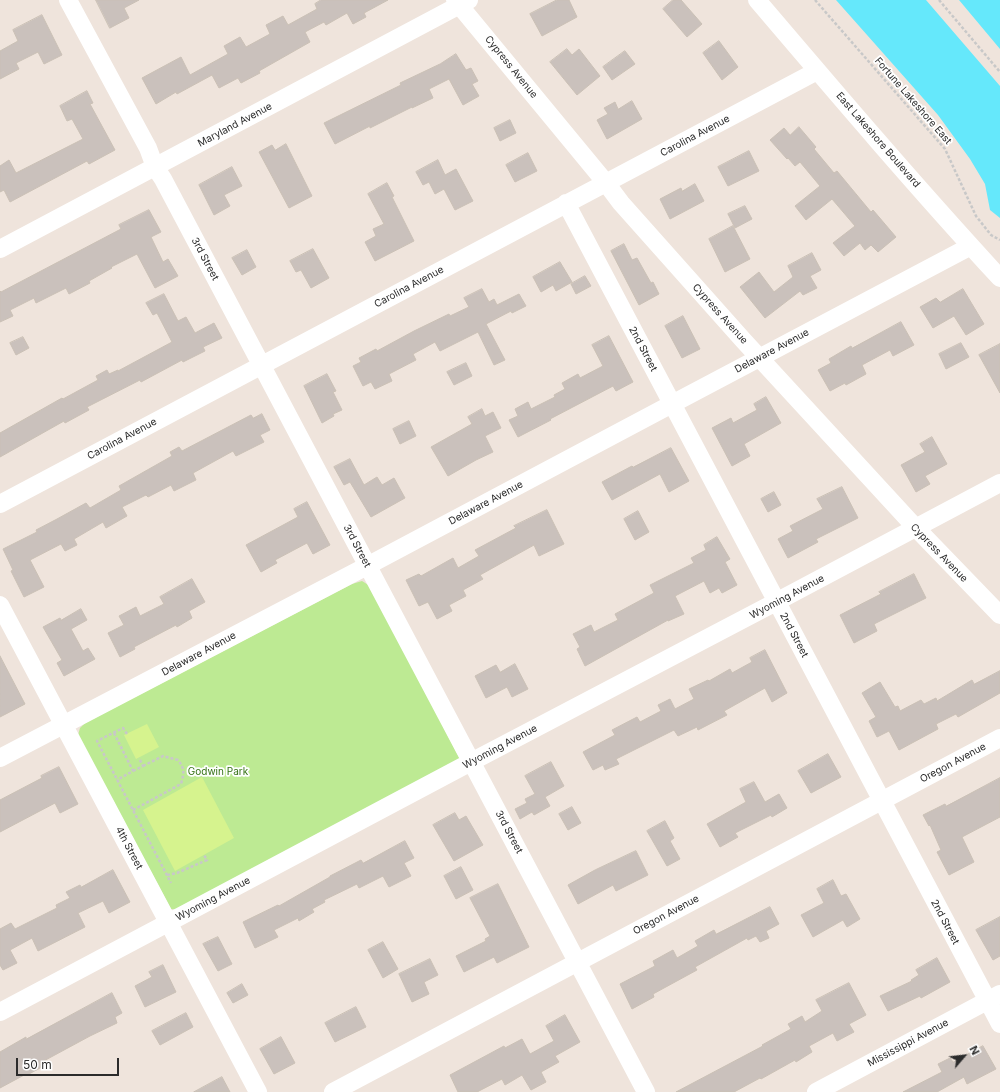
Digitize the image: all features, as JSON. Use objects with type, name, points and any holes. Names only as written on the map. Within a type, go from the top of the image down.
[{"type":"street","name":"3rd Street","points":[[68,0],[148,148],[156,167],[646,1092]]},
{"type":"street","name":"East Lakeshore Boulevard","points":[[757,0],[817,71],[1000,278]]},
{"type":"street","name":"Maryland Avenue","points":[[0,249],[156,167],[461,2]]},
{"type":"street","name":"Cypress Avenue","points":[[461,2],[621,203],[759,358],[916,528],[1000,615]]},
{"type":"street","name":"Carolina Avenue","points":[[0,504],[817,71]]},
{"type":"street","name":"2nd Street","points":[[566,203],[881,801],[994,997],[1000,1024]]},
{"type":"street","name":"Delaware Avenue","points":[[0,758],[367,566],[971,246]]},
{"type":"street","name":"Wyoming Avenue","points":[[0,1012],[1000,483]]},
{"type":"street","name":"4th Street","points":[[0,605],[258,1092]]},
{"type":"street","name":"Oregon Avenue","points":[[333,1092],[1000,738]]},
{"type":"street","name":"Mississippi Avenue","points":[[816,1092],[994,997]]},
{"type":"path","name":"Fortune Lakeshore East","points":[[815,0],[945,149],[976,216],[991,235],[1000,240]]},
{"type":"path","points":[[939,0],[1000,72]]},
{"type":"path","points":[[127,734],[123,728],[97,741],[171,883]]},
{"type":"path","points":[[114,732],[133,771]]},
{"type":"path","points":[[117,780],[163,756],[178,760],[184,769],[181,784],[133,810]]},
{"type":"path","points":[[139,758],[143,766]]},
{"type":"path","points":[[167,875],[178,873],[207,860],[204,855]]},
{"type":"green space","name":"Godwin Park","points":[[362,581],[370,586],[460,759],[181,910],[171,909],[78,735],[80,728],[85,723],[352,584]]},
{"type":"green space","points":[[147,724],[159,747],[136,759],[124,735]]},
{"type":"green space","points":[[202,777],[234,838],[175,871],[143,810]]},
{"type":"water","points":[[836,0],[926,0],[1000,86],[1000,218],[990,210],[985,184],[970,159],[938,115]]},
{"type":"water","points":[[959,0],[1000,0],[1000,49]]},
{"type":"building","points":[[96,0],[139,0],[124,8],[129,18],[110,28]]},
{"type":"building","points":[[321,0],[388,0],[364,13],[366,17],[353,24],[347,13],[326,25],[324,22],[305,32],[310,42],[241,83],[238,78],[219,88],[212,75],[177,94],[176,92],[156,104],[142,78],[181,57],[190,75],[228,54],[224,46],[240,37],[246,47],[270,34],[266,25],[283,16],[288,25],[317,9],[315,4]]},
{"type":"building","points":[[557,0],[569,0],[577,17],[542,36],[530,14]]},
{"type":"building","points":[[673,0],[681,0],[702,24],[687,37],[663,9]]},
{"type":"building","points":[[42,15],[62,55],[44,64],[38,52],[16,63],[19,69],[0,79],[0,51],[18,41],[13,30]]},
{"type":"building","points":[[719,41],[738,67],[722,80],[703,53]]},
{"type":"building","points":[[567,49],[572,55],[579,49],[600,76],[577,95],[550,62]]},
{"type":"building","points":[[625,51],[635,64],[612,80],[603,67]]},
{"type":"building","points":[[456,54],[466,70],[471,68],[478,81],[472,84],[479,96],[463,105],[449,79],[429,89],[433,98],[370,128],[370,126],[335,144],[324,123],[401,85],[400,83],[440,64]]},
{"type":"building","points":[[87,91],[93,103],[90,104],[115,150],[89,164],[87,161],[10,202],[4,190],[0,192],[0,166],[9,160],[16,173],[83,139],[72,119],[67,121],[60,106]]},
{"type":"building","points":[[632,101],[642,119],[607,139],[597,120],[608,114],[604,108],[615,102],[618,109]]},
{"type":"building","points":[[510,120],[516,133],[500,141],[494,128]]},
{"type":"building","points":[[799,127],[816,147],[814,149],[834,173],[837,171],[871,212],[873,210],[896,237],[878,252],[871,245],[865,250],[860,243],[844,256],[833,243],[855,226],[832,199],[806,220],[795,206],[820,186],[800,162],[795,166],[770,140],[784,128],[790,135]]},
{"type":"building","points":[[286,144],[312,196],[289,208],[259,152],[272,145],[275,150]]},
{"type":"building","points":[[749,151],[759,171],[728,186],[718,167]]},
{"type":"building","points":[[528,153],[537,171],[515,182],[506,165]]},
{"type":"building","points":[[438,160],[445,175],[456,169],[473,201],[455,210],[444,189],[435,194],[429,182],[423,185],[416,172]]},
{"type":"building","points":[[232,167],[242,186],[224,195],[230,206],[214,215],[199,185]]},
{"type":"building","points":[[387,183],[394,196],[392,197],[414,241],[375,261],[365,242],[376,236],[373,229],[384,224],[368,194]]},
{"type":"building","points":[[695,184],[704,201],[670,219],[660,199],[681,188],[682,191]]},
{"type":"building","points":[[745,206],[752,219],[735,228],[728,214]]},
{"type":"building","points":[[149,210],[161,232],[151,237],[163,262],[168,259],[178,276],[155,288],[137,254],[111,267],[112,268],[89,281],[90,283],[69,294],[66,288],[36,303],[34,298],[10,310],[13,316],[0,322],[0,291],[1,292],[121,229],[119,225]]},
{"type":"building","points":[[733,226],[750,259],[725,272],[709,239]]},
{"type":"building","points":[[624,244],[632,260],[637,258],[659,294],[639,305],[611,251]]},
{"type":"building","points":[[313,249],[329,278],[311,288],[301,270],[296,272],[290,261]]},
{"type":"building","points":[[247,250],[256,267],[242,275],[232,258]]},
{"type":"building","points":[[812,253],[821,270],[810,276],[817,288],[803,295],[800,291],[765,318],[740,287],[759,272],[774,292],[793,277],[788,266]]},
{"type":"building","points":[[560,262],[572,282],[556,291],[553,285],[541,292],[533,277]]},
{"type":"building","points":[[585,276],[591,286],[576,294],[571,284]]},
{"type":"building","points":[[482,289],[489,302],[494,299],[497,305],[519,294],[526,306],[512,313],[511,311],[486,324],[505,360],[494,365],[478,332],[440,351],[435,342],[413,354],[416,360],[389,374],[392,381],[375,389],[371,382],[363,386],[353,366],[361,362],[359,358],[376,349],[377,351],[449,314],[450,316],[469,307],[464,298]]},
{"type":"building","points":[[963,289],[984,324],[966,335],[954,316],[933,328],[920,307],[936,298],[940,302]]},
{"type":"building","points":[[164,294],[178,321],[186,317],[195,333],[214,323],[222,338],[203,347],[205,351],[183,362],[182,360],[141,382],[140,380],[87,407],[89,410],[65,423],[64,421],[0,457],[0,433],[62,398],[63,399],[98,380],[96,376],[107,370],[109,374],[118,371],[172,342],[157,313],[153,315],[146,303]]},
{"type":"building","points":[[683,316],[700,349],[682,358],[665,326]]},
{"type":"building","points":[[901,322],[914,345],[893,356],[890,350],[862,365],[866,374],[846,385],[845,383],[830,391],[818,370],[831,363],[829,359],[851,346],[852,348]]},
{"type":"building","points":[[609,336],[633,382],[616,391],[613,386],[518,437],[509,420],[518,416],[515,409],[528,402],[531,409],[555,397],[554,395],[565,389],[562,383],[578,374],[580,378],[603,366],[592,345]]},
{"type":"building","points":[[23,337],[29,348],[16,355],[10,343]]},
{"type":"building","points":[[961,343],[969,357],[946,369],[939,354]]},
{"type":"building","points":[[1000,344],[1000,393],[979,355]]},
{"type":"building","points":[[466,363],[472,376],[454,385],[447,372]]},
{"type":"building","points":[[327,374],[336,391],[333,392],[342,410],[333,414],[334,416],[322,423],[304,386]]},
{"type":"building","points":[[766,397],[781,423],[744,444],[750,456],[732,466],[712,428],[731,418],[733,423],[757,410],[754,404]]},
{"type":"building","points":[[482,409],[485,416],[493,412],[501,428],[485,436],[493,452],[448,476],[431,447],[472,424],[468,417]]},
{"type":"building","points":[[262,414],[270,430],[260,435],[264,442],[236,456],[233,451],[193,473],[196,480],[174,491],[171,485],[148,497],[146,495],[122,507],[127,516],[106,528],[103,522],[74,539],[77,545],[65,551],[61,544],[30,560],[44,587],[24,597],[11,571],[13,570],[3,549],[37,532],[36,530],[86,503],[90,508],[121,490],[119,486],[172,456],[170,452],[179,447],[182,451],[251,415],[253,418]]},
{"type":"building","points":[[409,421],[416,436],[400,444],[393,429]]},
{"type":"building","points":[[932,437],[947,464],[925,476],[930,484],[916,492],[901,465],[925,452],[920,444]]},
{"type":"building","points":[[671,448],[689,481],[669,492],[660,474],[612,500],[602,482]]},
{"type":"building","points":[[350,459],[364,485],[377,477],[382,485],[394,478],[405,498],[371,517],[350,482],[344,485],[334,467]]},
{"type":"building","points":[[842,487],[858,518],[816,539],[818,542],[788,558],[778,539],[793,531],[790,526],[823,509],[817,499]]},
{"type":"building","points":[[774,492],[781,505],[768,512],[761,499]]},
{"type":"building","points":[[307,502],[330,545],[313,554],[307,543],[275,560],[277,563],[261,572],[246,545],[298,517],[294,509]]},
{"type":"building","points":[[547,510],[564,544],[539,556],[534,545],[480,575],[483,579],[463,590],[466,596],[449,605],[452,611],[437,619],[428,602],[419,606],[406,580],[419,574],[421,576],[453,558],[458,568],[479,556],[475,550],[516,528],[514,526]]},
{"type":"building","points":[[638,511],[649,532],[635,540],[624,519]]},
{"type":"building","points":[[717,537],[730,559],[725,562],[737,585],[722,593],[719,588],[710,593],[704,581],[675,596],[684,614],[668,620],[585,666],[577,649],[580,647],[573,634],[591,625],[594,632],[618,620],[615,614],[654,593],[650,585],[694,563],[691,558],[706,550],[704,545]]},
{"type":"building","points":[[914,574],[926,598],[874,624],[877,631],[854,643],[840,615],[881,594],[879,592]]},
{"type":"building","points":[[192,579],[205,602],[189,611],[192,618],[177,627],[176,625],[134,647],[135,649],[120,657],[108,633],[124,625],[119,616],[136,607],[140,616],[164,604],[160,597]]},
{"type":"building","points":[[81,609],[87,620],[71,629],[83,651],[88,648],[95,659],[64,676],[57,663],[62,660],[43,627],[60,618],[61,620]]},
{"type":"building","points":[[765,650],[787,693],[772,702],[765,688],[724,711],[727,715],[698,730],[697,727],[678,736],[674,730],[616,759],[619,764],[605,770],[603,765],[593,770],[583,752],[615,735],[612,730],[637,717],[640,722],[661,711],[658,705],[670,699],[675,709],[694,699],[689,689],[708,680],[709,681],[730,669],[732,673],[752,662],[750,658]]},
{"type":"building","points":[[0,656],[25,704],[0,717]]},
{"type":"building","points":[[515,664],[528,689],[512,697],[507,687],[486,698],[475,676],[496,665],[500,672]]},
{"type":"building","points":[[1000,671],[1000,693],[958,717],[956,714],[936,724],[938,729],[899,750],[889,731],[877,737],[869,721],[876,717],[862,693],[880,682],[895,707],[898,706],[900,711],[921,700],[924,704],[936,698],[937,701],[972,680],[974,684]]},
{"type":"building","points":[[828,754],[841,777],[811,793],[798,771]]},
{"type":"building","points":[[551,762],[564,786],[545,797],[550,806],[534,815],[532,812],[520,819],[515,809],[527,803],[525,799],[535,794],[525,776]]},
{"type":"building","points":[[59,767],[78,804],[60,813],[55,803],[0,832],[0,800],[42,778],[41,776]]},
{"type":"building","points":[[1000,778],[1000,817],[962,837],[974,862],[949,875],[937,852],[941,850],[930,825],[929,826],[923,815],[945,804],[946,806]]},
{"type":"building","points":[[754,782],[765,802],[779,794],[787,808],[772,817],[771,815],[735,833],[738,837],[720,847],[707,824],[746,802],[740,789]]},
{"type":"building","points":[[572,807],[581,823],[568,830],[559,814]]},
{"type":"building","points":[[455,813],[459,820],[466,816],[483,845],[454,861],[433,825]]},
{"type":"building","points":[[665,821],[674,838],[670,841],[680,859],[667,866],[647,831]]},
{"type":"building","points":[[405,841],[414,858],[404,863],[411,876],[389,887],[383,876],[359,888],[357,884],[324,900],[325,902],[312,909],[314,912],[299,921],[298,918],[274,930],[278,937],[255,948],[243,922],[278,905],[279,906],[330,876],[361,860],[363,863]]},
{"type":"building","points":[[636,851],[648,875],[616,891],[613,885],[578,904],[568,885],[595,870]]},
{"type":"building","points":[[461,867],[473,890],[456,899],[444,876]]},
{"type":"building","points":[[113,870],[130,902],[109,913],[103,901],[78,913],[85,927],[38,951],[32,938],[10,950],[17,963],[3,970],[0,965],[0,929],[11,923],[15,929],[57,908],[56,905],[70,898],[66,892],[80,885],[81,887]]},
{"type":"building","points":[[833,880],[841,896],[846,894],[860,919],[847,927],[843,920],[813,937],[801,915],[824,903],[817,889]]},
{"type":"building","points":[[498,884],[529,947],[497,963],[494,957],[464,972],[456,956],[486,941],[485,939],[490,936],[470,898]]},
{"type":"building","points":[[770,907],[779,924],[766,931],[769,938],[760,942],[756,936],[748,940],[747,938],[695,967],[697,970],[653,994],[654,997],[632,1009],[620,984],[655,966],[653,961],[673,950],[677,958],[698,946],[695,941],[714,930],[716,934]]},
{"type":"building","points":[[1000,917],[1000,956],[993,960],[976,930]]},
{"type":"building","points":[[218,937],[232,964],[218,971],[203,944]]},
{"type":"building","points":[[383,942],[398,969],[383,978],[368,950]]},
{"type":"building","points":[[937,958],[950,982],[921,998],[920,996],[888,1011],[880,996],[912,981],[911,980],[919,975],[916,970]]},
{"type":"building","points":[[430,959],[438,975],[424,982],[429,994],[412,1002],[399,974]]},
{"type":"building","points":[[163,965],[176,992],[145,1007],[135,986],[152,977],[149,972]]},
{"type":"building","points":[[849,983],[866,1015],[849,1024],[854,1032],[837,1041],[833,1033],[809,1046],[812,1052],[796,1062],[795,1060],[734,1092],[676,1092],[763,1046],[762,1045],[791,1029],[788,1024],[802,1016],[805,1022],[822,1011],[816,1000]]},
{"type":"building","points":[[242,984],[248,995],[233,1003],[227,993]]},
{"type":"building","points":[[112,993],[122,1013],[115,1017],[117,1023],[40,1063],[42,1067],[0,1088],[0,1052]]},
{"type":"building","points":[[356,1007],[366,1027],[335,1042],[325,1023]]},
{"type":"building","points":[[186,1013],[193,1027],[160,1045],[152,1031]]},
{"type":"building","points":[[565,1015],[580,1042],[555,1056],[559,1062],[541,1072],[546,1082],[531,1090],[522,1075],[505,1085],[502,1079],[477,1092],[458,1092],[450,1075],[504,1046],[505,1048],[522,1039],[530,1054],[554,1041],[546,1026]]},
{"type":"building","points":[[281,1037],[295,1063],[274,1074],[260,1049]]},
{"type":"building","points":[[983,1046],[996,1069],[967,1084],[964,1077],[937,1092],[903,1092],[942,1072],[938,1064],[950,1058],[953,1062]]},
{"type":"building","points":[[222,1077],[230,1092],[194,1092]]}]
